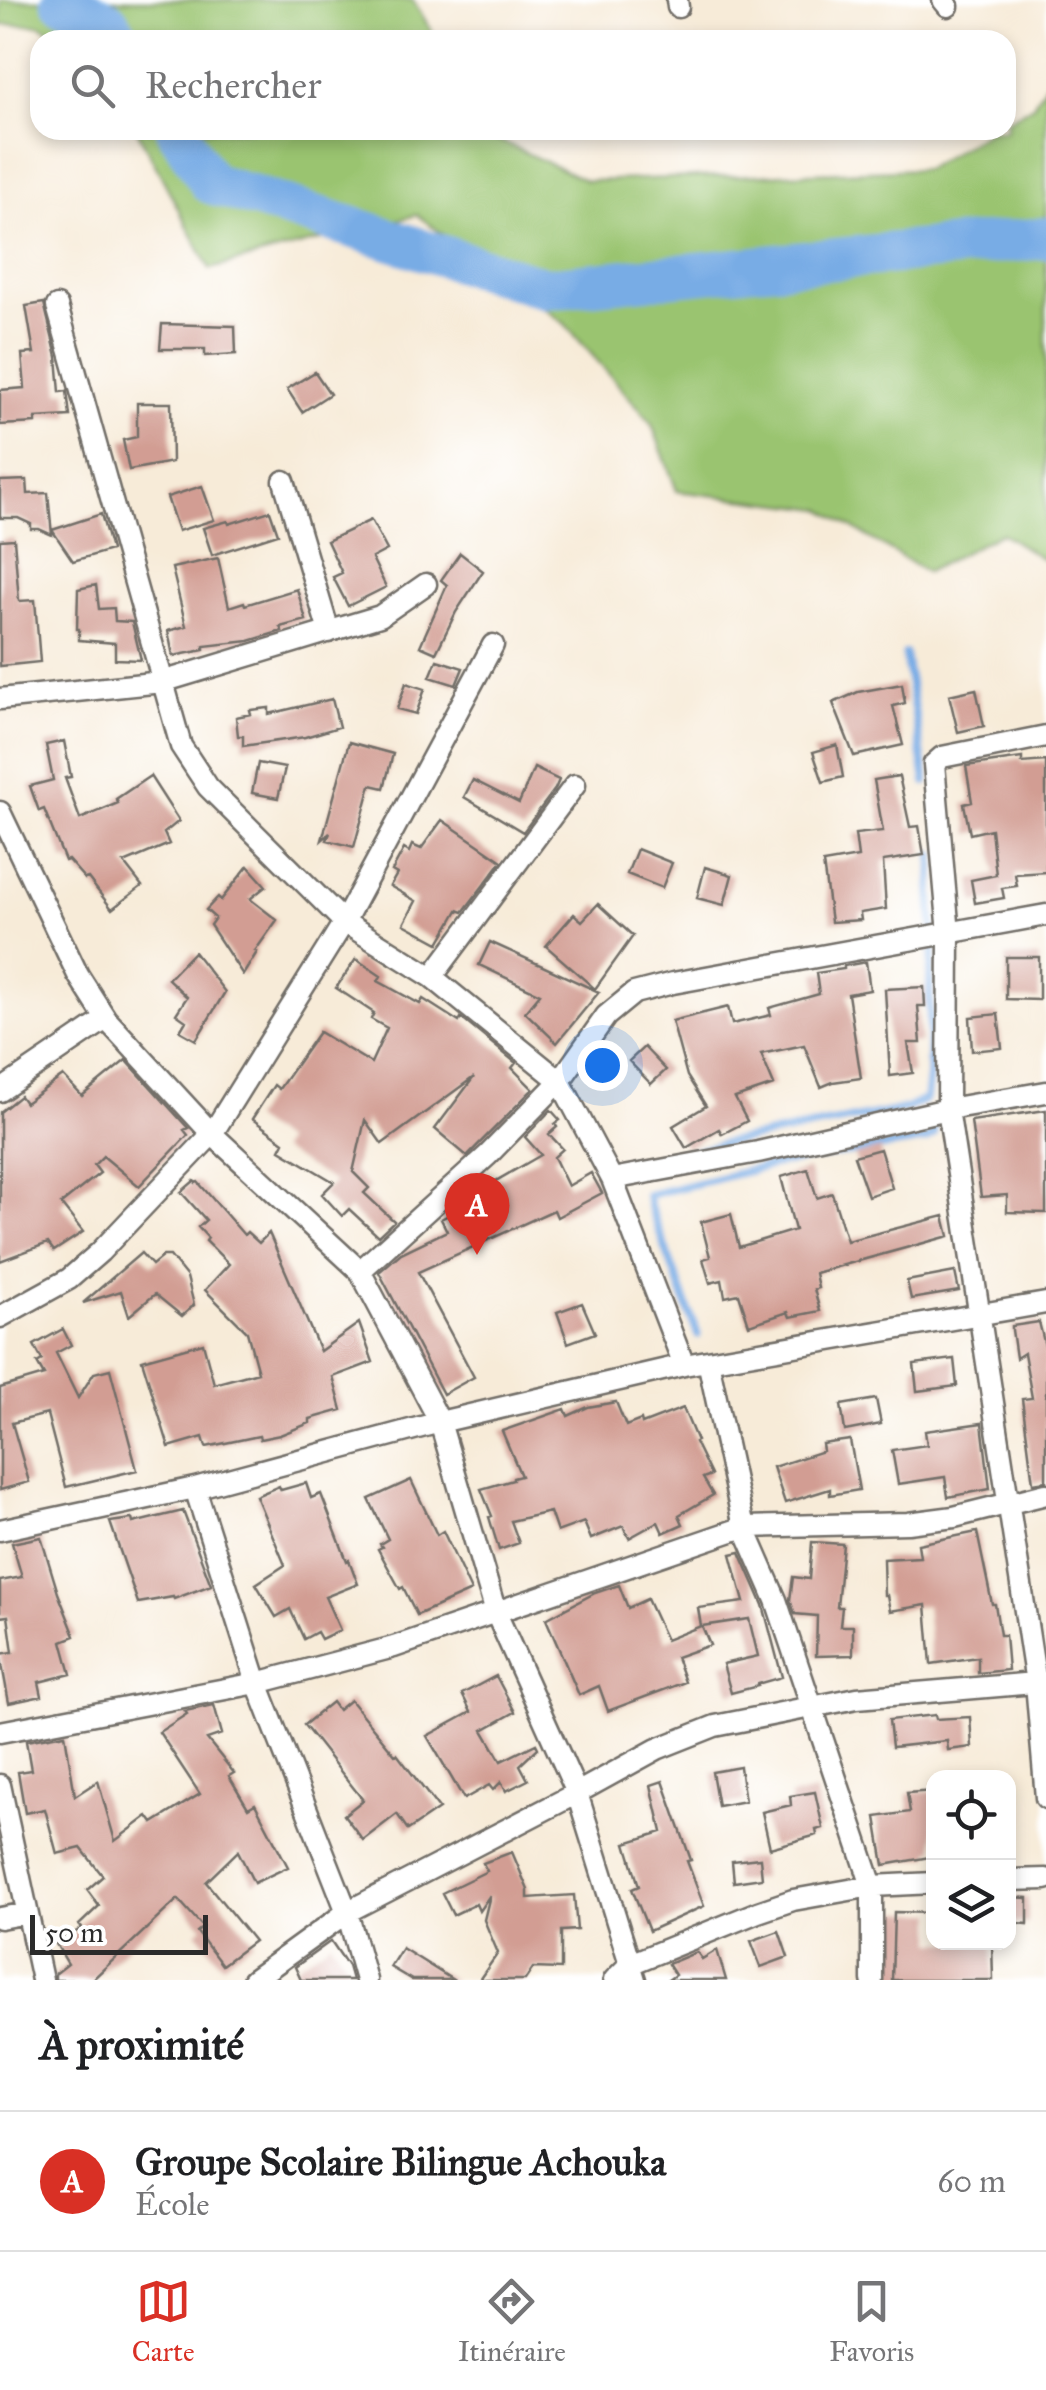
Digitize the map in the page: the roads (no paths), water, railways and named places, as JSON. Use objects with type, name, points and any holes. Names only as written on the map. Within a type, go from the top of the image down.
[{"type":"street","points":[[56,306],[181,746],[208,787],[344,922],[432,977],[560,1081],[612,1179],[684,1365]]},
{"type":"street","points":[[284,481],[329,632]]},
{"type":"street","points":[[0,698],[162,682],[380,616],[426,584]]},
{"type":"street","points":[[0,1317],[80,1270],[212,1134],[344,922],[493,645]]},
{"type":"street","points":[[1046,736],[942,757],[934,764],[949,934],[948,1109],[1008,1505],[1041,1682],[1046,1798]]},
{"type":"street","points":[[432,977],[575,785]]},
{"type":"street","points":[[0,812],[78,975],[106,1019],[212,1134],[360,1271],[440,1422],[496,1613],[577,1793],[626,1975],[758,1912],[793,1900],[872,1886],[926,1884]]},
{"type":"street","points":[[360,1271],[488,1155],[560,1081],[606,1016],[634,992],[1046,915]]},
{"type":"street","points":[[0,1091],[106,1019]]},
{"type":"street","points":[[612,1179],[1046,1092]]},
{"type":"street","points":[[0,1530],[195,1488],[440,1422],[684,1365],[1046,1303]]},
{"type":"street","points":[[708,1362],[744,1527],[776,1600],[872,1886],[872,1980]]},
{"type":"street","points":[[195,1488],[257,1683],[347,1912],[366,1980]]},
{"type":"street","points":[[0,1732],[257,1683],[394,1647],[744,1527],[954,1517],[1046,1494]]},
{"type":"street","points":[[253,1980],[347,1912],[657,1749],[715,1726],[857,1698],[1041,1682]]},
{"type":"street","points":[[0,1786],[42,1980]]},
{"type":"street","points":[[1016,1880],[1046,1878]]},
{"type":"street","points":[[0,1918],[27,1914]]},
{"type":"waterway","points":[[62,0],[108,21],[114,30]]},
{"type":"waterway","points":[[183,140],[210,183],[546,288],[1046,238]]},
{"type":"waterway","points":[[905,654],[926,782]]},
{"type":"waterway","points":[[688,1153],[906,1109],[926,1099],[934,943],[933,855]]},
{"type":"waterway","points":[[698,1335],[648,1195],[781,1163],[926,1140],[934,1134],[929,1113]]},
{"type":"place","name":"Groupe Scolaire Bilingue Achouka","points":[[477,1255]]}]
